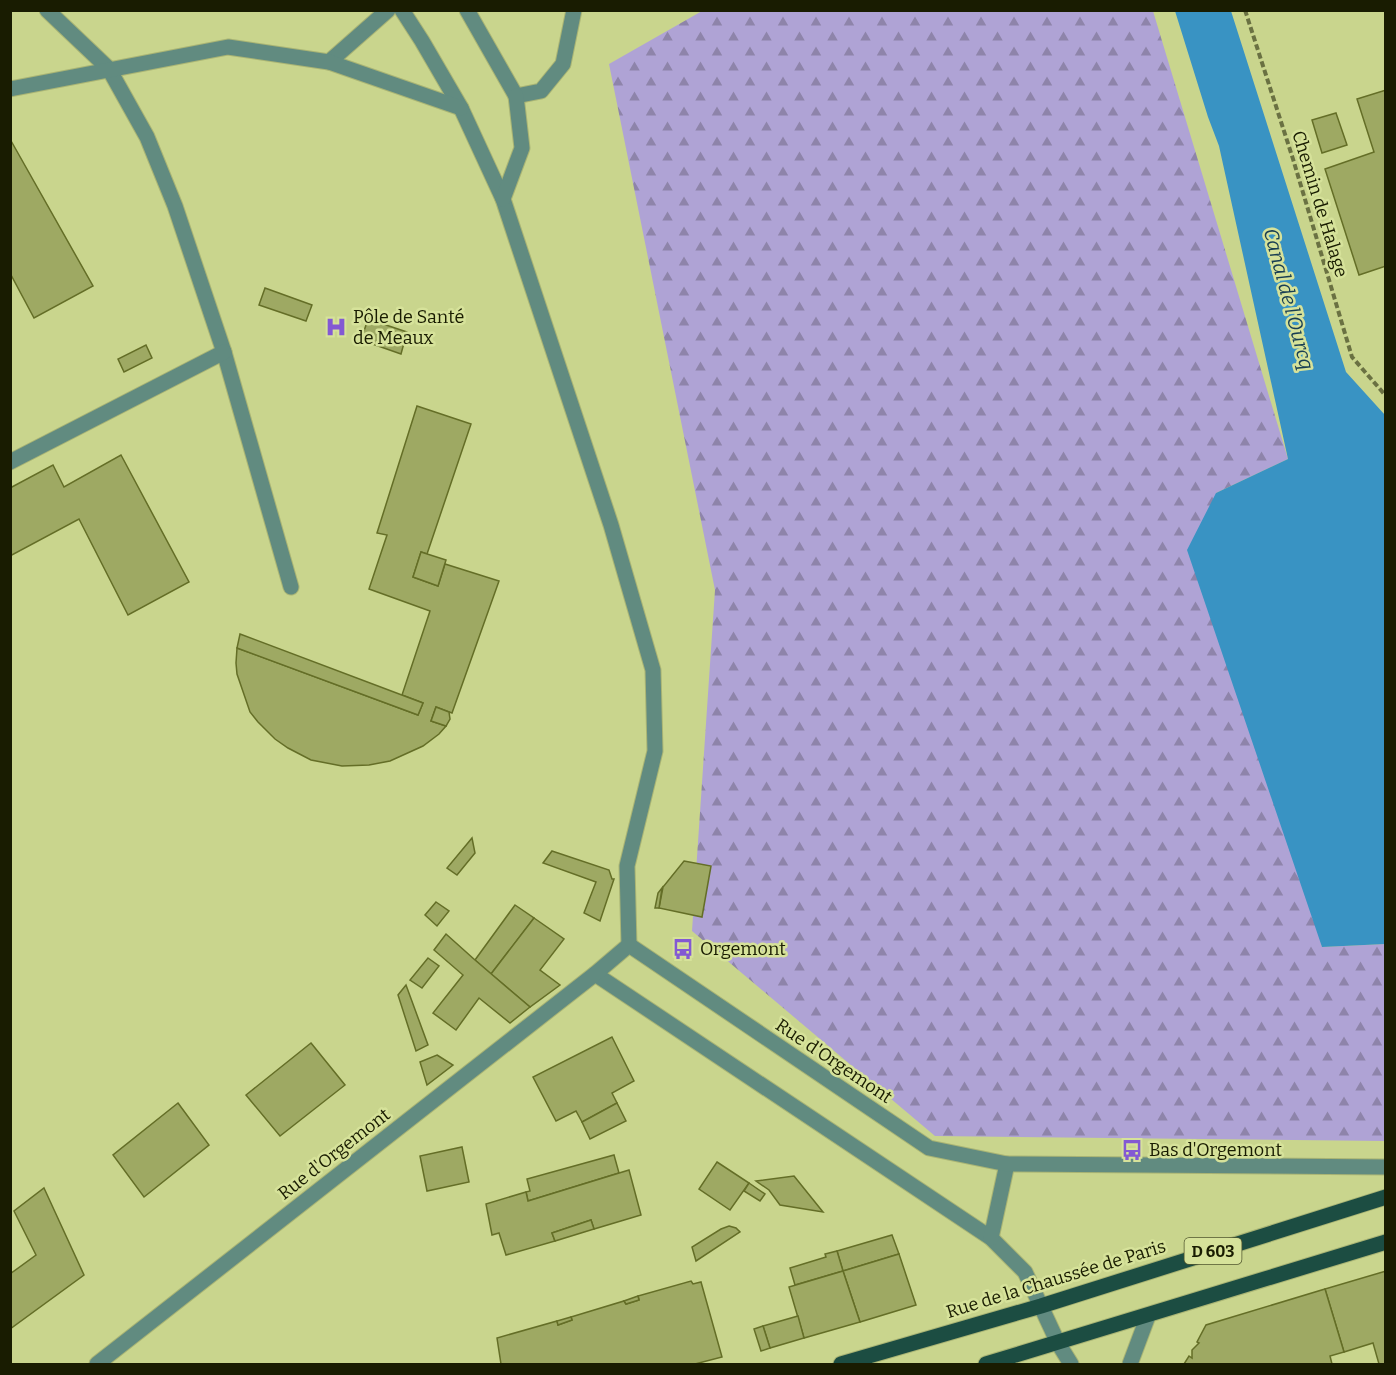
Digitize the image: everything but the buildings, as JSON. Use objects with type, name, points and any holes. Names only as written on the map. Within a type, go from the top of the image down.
[{"type":"main road","name":"Rue de la Chaussée de Paris","points":[[841,1365],[1386,1197]]},
{"type":"main road","name":"D 603","points":[[986,1365],[1386,1242]]},
{"type":"street","points":[[46,10],[110,69],[147,137],[175,206],[224,352],[291,587]]},
{"type":"street","points":[[329,62],[388,10]]},
{"type":"street","points":[[402,10],[461,108],[503,198],[611,525],[653,670],[655,751],[627,866],[629,945]]},
{"type":"street","points":[[467,10],[516,96],[522,148],[503,198]]},
{"type":"street","points":[[516,96],[541,91],[563,64],[574,10]]},
{"type":"street","points":[[10,89],[228,47],[329,62],[461,108]]},
{"type":"street","points":[[10,462],[224,352]]},
{"type":"street","name":"Rue d'Orgemont","points":[[97,1365],[629,945],[929,1148],[1007,1164],[1386,1167]]},
{"type":"street","points":[[595,974],[991,1238],[1025,1272],[1058,1343],[1071,1365]]},
{"type":"street","points":[[991,1238],[1007,1164]]},
{"type":"street","points":[[1130,1365],[1148,1316]]},
{"type":"path","name":"Chemin de Halage","points":[[1245,10],[1293,159],[1352,357],[1386,396]]},
{"type":"green space","points":[[702,11],[1153,11],[1288,459],[1216,493],[1322,947],[1385,944],[1385,1141],[935,1136],[692,931],[715,590],[609,64]]},
{"type":"water","name":"Canal de l'Ourcq","points":[[1175,11],[1231,11],[1346,372],[1385,415],[1385,944],[1322,947],[1187,550],[1216,493],[1288,459],[1219,146]]},
{"type":"place","name":"Pôle de Santé de Meaux","points":[[336,327]]},
{"type":"place","name":"Orgemont","points":[[683,949]]},
{"type":"place","name":"Bas d'Orgemont","points":[[1132,1150]]}]
